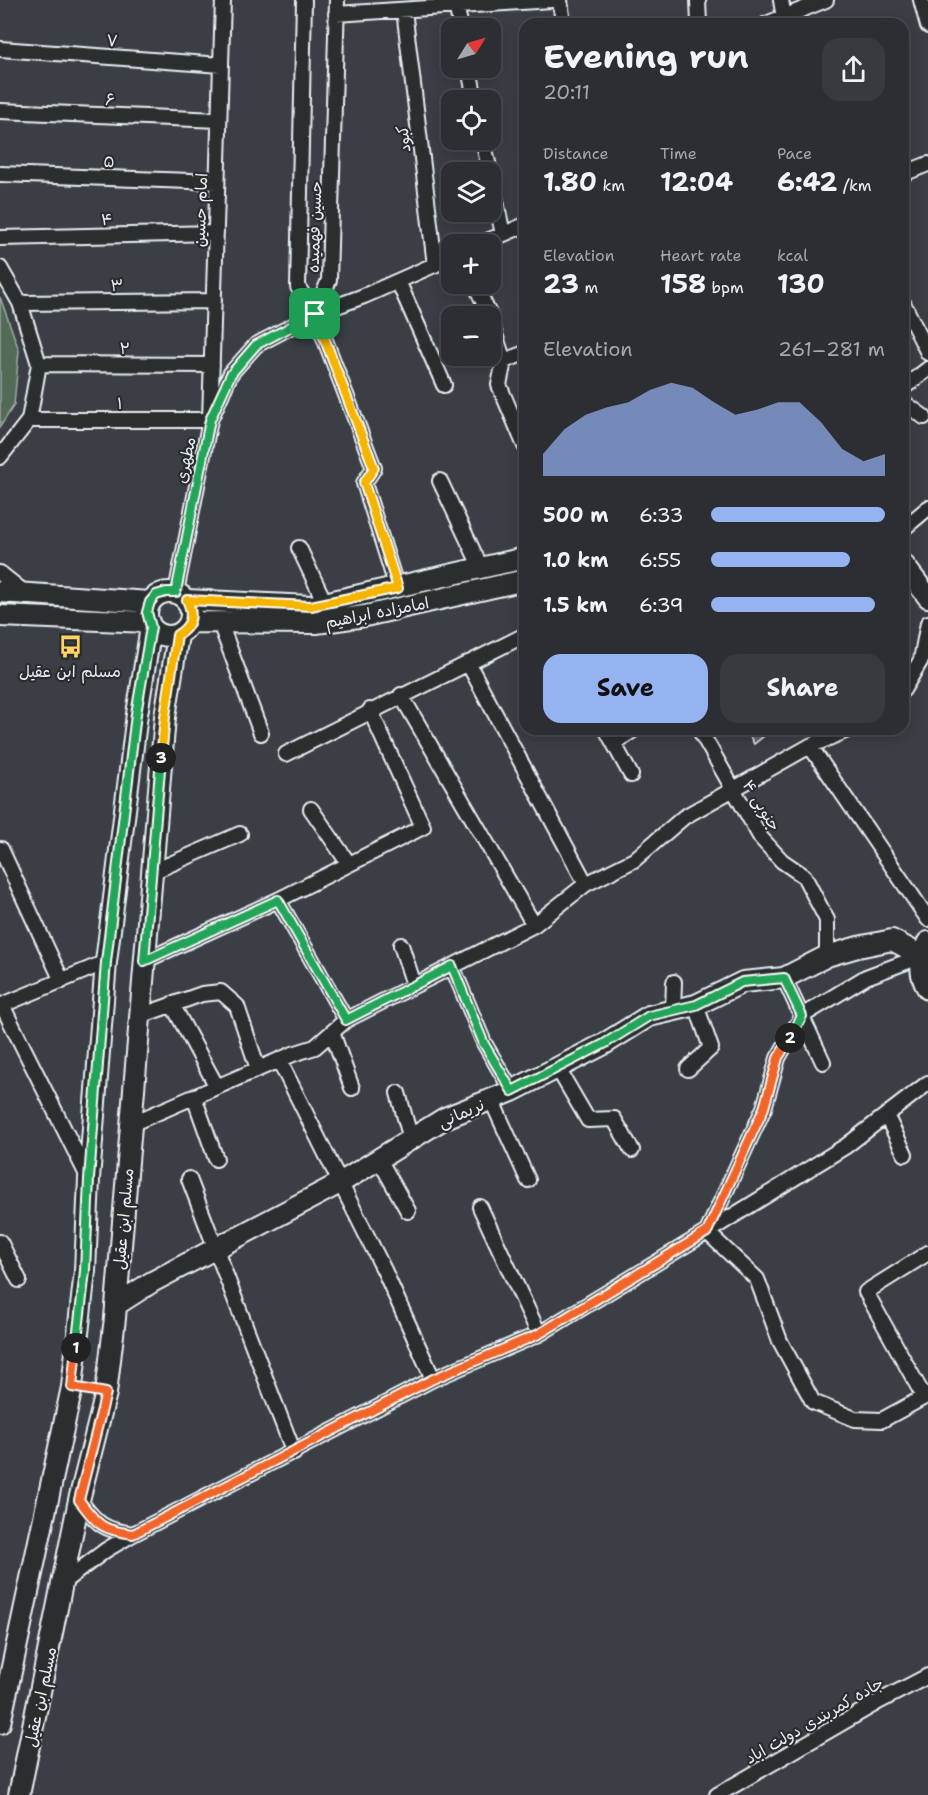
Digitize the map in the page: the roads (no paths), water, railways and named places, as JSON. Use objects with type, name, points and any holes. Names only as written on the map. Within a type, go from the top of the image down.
[{"type":"street","name":"امام حسین","points":[[210,420],[223,0]]},
{"type":"street","name":"حسین فهمیده","points":[[304,0],[298,287],[315,314]]},
{"type":"street","points":[[336,7],[404,10],[456,3],[552,0]]},
{"type":"street","points":[[560,0],[562,18]]},
{"type":"street","points":[[698,0],[699,18]]},
{"type":"street","points":[[782,0],[784,18]]},
{"type":"street","points":[[790,18],[826,0]]},
{"type":"street","points":[[921,0],[928,26]]},
{"type":"street","points":[[456,3],[458,18]]},
{"type":"street","name":"حسین فهمیده","points":[[315,314],[329,280],[336,7]]},
{"type":"street","name":"کبود","points":[[404,10],[435,265]]},
{"type":"street","name":"۷","points":[[0,49],[221,65]]},
{"type":"street","name":"۶","points":[[0,111],[219,120]]},
{"type":"street","points":[[909,172],[928,164]]},
{"type":"street","name":"۵","points":[[0,174],[217,182]]},
{"type":"street","points":[[500,222],[503,234],[519,227]]},
{"type":"street","name":"۴","points":[[0,238],[216,233]]},
{"type":"street","name":"مطهری","points":[[181,596],[210,420],[231,374],[256,345],[315,314],[441,262]]},
{"type":"street","points":[[0,268],[20,303],[39,364],[29,420],[0,457]]},
{"type":"street","points":[[399,281],[444,386]]},
{"type":"street","name":"۳","points":[[20,303],[214,301]]},
{"type":"street","points":[[315,314],[374,468],[364,483],[398,588]]},
{"type":"street","points":[[909,315],[928,353]]},
{"type":"street","points":[[501,352],[504,361],[499,385],[519,432]]},
{"type":"street","points":[[504,361],[519,355]]},
{"type":"street","name":"۲","points":[[39,364],[212,365]]},
{"type":"street","points":[[909,383],[928,369]]},
{"type":"street","points":[[909,406],[924,417]]},
{"type":"street","name":"۱","points":[[29,420],[210,420]]},
{"type":"street","points":[[440,481],[481,568]]},
{"type":"street","points":[[909,524],[928,508]]},
{"type":"street","points":[[299,548],[325,603]]},
{"type":"street","name":"امامزاده ابراهیم","points":[[181,596],[262,605],[311,606],[519,559]]},
{"type":"street","points":[[909,572],[928,597]]},
{"type":"street","points":[[0,573],[27,594]]},
{"type":"street","name":"امامزاده ابراهیم","points":[[184,628],[220,623],[316,623],[365,616],[519,581]]},
{"type":"street","points":[[0,592],[27,594],[150,617]]},
{"type":"street","points":[[166,592],[181,596],[192,610],[184,628],[168,636],[158,633],[150,617],[156,595],[166,592]]},
{"type":"street","points":[[0,616],[150,617]]},
{"type":"street","name":"مسلم ابن عقیل","points":[[0,1723],[72,1387],[85,1271],[89,1179],[106,962],[150,617]]},
{"type":"street","points":[[220,623],[261,733]]},
{"type":"street","points":[[909,680],[921,660],[928,623]]},
{"type":"street","name":"مسلم ابن عقیل","points":[[19,1795],[79,1500],[106,1393],[116,1305],[165,717],[184,628]]},
{"type":"street","points":[[286,754],[400,695],[519,638]]},
{"type":"street","points":[[468,663],[586,884]]},
{"type":"street","points":[[400,695],[534,925]]},
{"type":"street","points":[[144,961],[278,900],[423,827],[370,710]]},
{"type":"street","points":[[136,714],[165,717]]},
{"type":"street","points":[[609,735],[631,776]]},
{"type":"street","points":[[614,743],[626,735]]},
{"type":"street","name":"۴ جنوبی","points":[[702,735],[761,838],[782,861],[804,876],[827,920],[827,956]]},
{"type":"street","points":[[130,1125],[279,1060],[315,1047],[346,1020],[534,925],[586,884],[634,860],[684,817],[810,746],[836,735]]},
{"type":"street","points":[[810,746],[928,919]]},
{"type":"street","points":[[310,808],[349,864]]},
{"type":"street","points":[[152,872],[240,834]]},
{"type":"street","points":[[1,849],[62,981]]},
{"type":"street","points":[[278,900],[346,1020]]},
{"type":"street","name":"نریمانی","points":[[116,1305],[152,1282],[340,1183],[445,1118],[512,1091],[604,1044],[649,1016],[696,1005],[742,982],[784,978],[827,956],[892,940],[925,949]]},
{"type":"street","points":[[401,945],[414,985]]},
{"type":"street","points":[[925,949],[921,971],[928,989]]},
{"type":"street","points":[[707,1232],[764,1108],[778,1058],[802,1016],[866,977],[925,949]]},
{"type":"street","points":[[89,1179],[1,1006],[106,962]]},
{"type":"street","points":[[452,966],[484,1044],[512,1091]]},
{"type":"street","points":[[784,978],[823,1062]]},
{"type":"street","points":[[673,1010],[674,981]]},
{"type":"street","points":[[140,1016],[202,994],[221,992],[237,1006],[258,1069]]},
{"type":"street","points":[[172,1005],[218,1087]]},
{"type":"street","points":[[688,1069],[711,1048],[696,1005]]},
{"type":"street","points":[[332,1032],[352,1088]]},
{"type":"street","points":[[279,1060],[384,1270],[433,1379]]},
{"type":"street","points":[[557,1067],[588,1120],[614,1119],[632,1150]]},
{"type":"street","points":[[62,1583],[106,1550],[133,1534],[294,1453],[433,1379],[539,1334],[846,1146],[928,1083]]},
{"type":"street","points":[[398,1094],[411,1139]]},
{"type":"street","points":[[194,1097],[216,1159]]},
{"type":"street","points":[[491,1099],[528,1180]]},
{"type":"street","points":[[886,1115],[905,1154]]},
{"type":"street","points":[[379,1159],[408,1211]]},
{"type":"street","points":[[189,1179],[294,1453]]},
{"type":"street","points":[[480,1207],[539,1334]]},
{"type":"street","points":[[707,1232],[757,1279],[780,1341],[813,1402],[855,1419],[882,1420],[926,1396],[866,1292],[928,1253]]},
{"type":"street","points":[[0,1242],[19,1280]]},
{"type":"street","points":[[72,1387],[106,1393]]},
{"type":"street","points":[[79,1500],[94,1521],[109,1531],[133,1534]]},
{"type":"street","name":"جاده کمربندی دولت اباد","points":[[717,1795],[880,1701],[928,1676]]},
{"type":"place","name":"مسلم ابن عقیل","points":[[70,646]]}]
